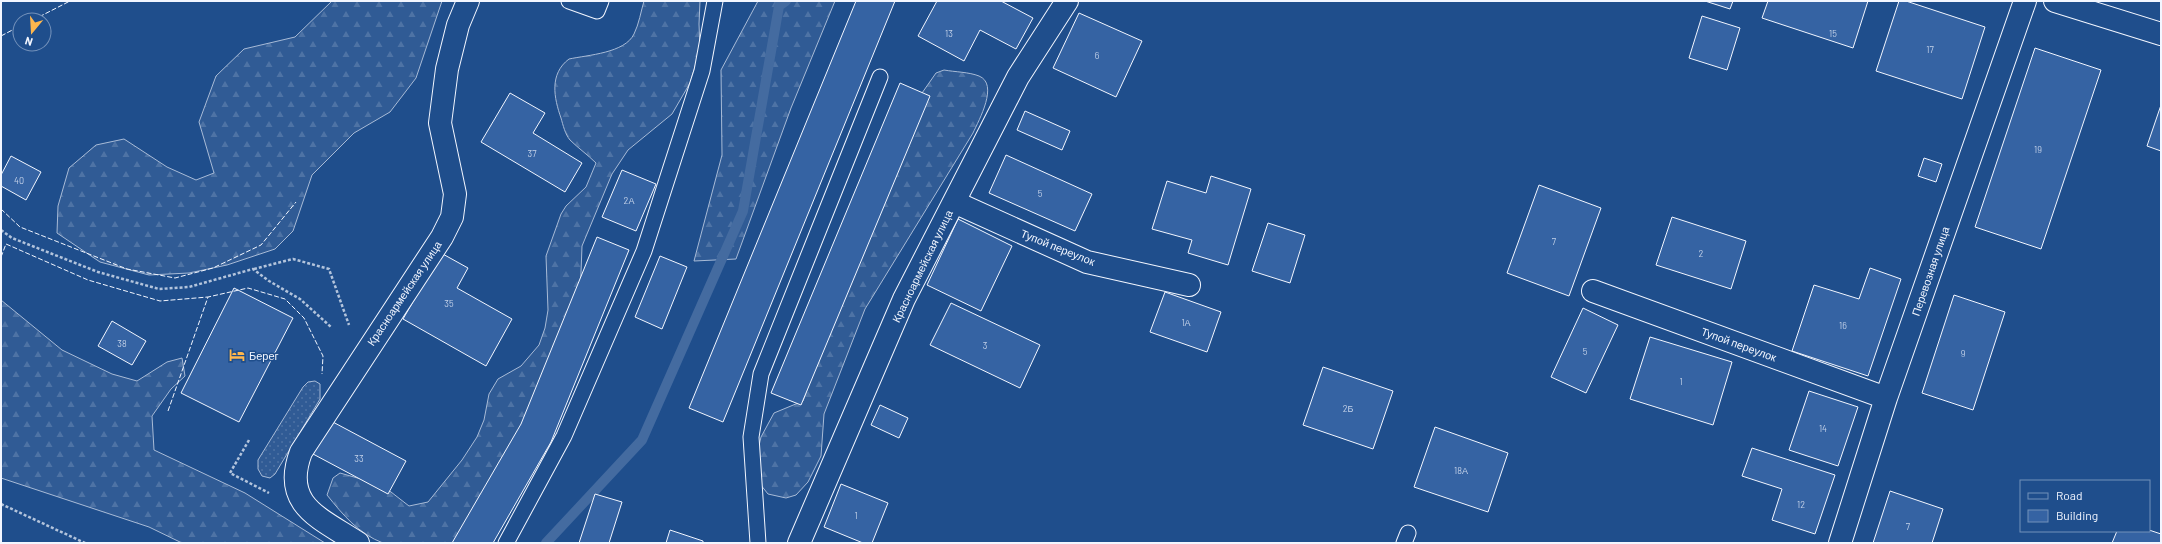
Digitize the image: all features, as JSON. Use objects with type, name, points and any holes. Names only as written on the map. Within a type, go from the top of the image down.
[{"type":"street","name":"Красноармейская улица","points":[[358,543],[306,507],[296,489],[295,468],[301,452],[370,344],[442,237],[452,217],[455,194],[440,123],[446,69],[458,25],[468,1]]},
{"type":"street","name":"Красноармейская улица","points":[[799,543],[904,299],[1018,77],[1067,1]]},
{"type":"street","name":"Перевозная улица","points":[[1840,543],[1886,398],[2025,1]]},
{"type":"street","points":[[2055,1],[2161,34]]},
{"type":"street","name":"Тупой переулок","points":[[954,202],[1087,262],[1189,285]]},
{"type":"street","name":"Тупой переулок","points":[[1593,291],[1886,398]]},
{"type":"lane","points":[[569,1],[597,11],[601,1]]},
{"type":"lane","points":[[506,543],[564,436],[644,251],[702,71],[715,1]]},
{"type":"lane","points":[[758,543],[751,438],[760,374],[880,77]]},
{"type":"path","points":[[1,230],[12,238],[98,272],[159,289],[190,287],[292,259],[329,269],[350,330]]},
{"type":"path","points":[[253,269],[269,281],[300,299],[331,327]]},
{"type":"path","points":[[249,440],[230,473],[257,488]]},
{"type":"path","points":[[1,504],[85,543]]},
{"type":"green space","points":[[332,1],[442,1],[416,78],[390,112],[354,133],[312,175],[293,231],[275,249],[227,265],[189,273],[149,275],[100,262],[57,233],[58,206],[69,168],[96,145],[124,139],[167,167],[196,180],[214,173],[199,122],[216,76],[244,49],[295,37]]},
{"type":"green space","points":[[644,1],[700,1],[700,50],[690,83],[672,114],[628,150],[612,174],[582,246],[580,299],[481,543],[383,543],[366,535],[339,510],[327,495],[333,478],[340,473],[382,485],[409,506],[428,502],[462,460],[477,437],[484,420],[489,394],[498,379],[521,366],[539,345],[545,328],[548,310],[546,256],[561,214],[566,206],[586,187],[596,163],[570,140],[563,126],[555,94],[558,72],[569,59],[605,52],[623,45],[629,40],[636,30]]},
{"type":"green space","points":[[758,1],[835,1],[791,108],[736,259],[694,261],[722,155],[721,70]]},
{"type":"green space","points":[[944,70],[975,75],[985,80],[987,94],[983,111],[973,133],[865,309],[824,414],[821,456],[808,482],[796,495],[786,498],[768,494],[760,484],[757,454],[761,437],[774,413],[803,401],[892,155],[915,103],[936,73]]},
{"type":"green space","points":[[1,300],[62,350],[112,374],[137,381],[167,362],[182,358],[185,376],[171,389],[152,416],[154,450],[245,493],[325,543],[182,543],[149,527],[1,478]]},
{"type":"green space","points":[[315,381],[320,384],[320,399],[275,474],[270,478],[262,476],[258,469],[258,460],[303,387],[308,382]]},
{"type":"building","points":[[856,1],[895,1],[723,422],[689,408]]},
{"type":"building","points":[[937,1],[1001,1],[1033,18],[1016,49],[980,30],[964,61],[918,36]]},
{"type":"building","points":[[1705,1],[1733,1],[1730,9]]},
{"type":"building","points":[[1768,1],[1868,1],[1853,48],[1762,18]]},
{"type":"building","points":[[1899,1],[1906,1],[1985,27],[1962,99],[1876,71]]},
{"type":"building","points":[[1079,13],[1142,41],[1116,97],[1053,68]]},
{"type":"building","points":[[1702,16],[1740,28],[1727,70],[1689,58]]},
{"type":"building","points":[[2035,48],[2101,70],[2041,249],[1975,227]]},
{"type":"building","points":[[900,83],[930,96],[801,405],[771,393]]},
{"type":"building","points":[[510,93],[545,113],[533,133],[582,163],[565,192],[481,142]]},
{"type":"building","points":[[2161,105],[2161,151],[2147,146]]},
{"type":"building","points":[[1025,111],[1070,131],[1062,150],[1017,130]]},
{"type":"building","points":[[1006,155],[1092,194],[1075,231],[989,193]]},
{"type":"building","points":[[11,156],[41,172],[26,200],[1,186],[1,175]]},
{"type":"building","points":[[1924,158],[1942,164],[1936,182],[1918,176]]},
{"type":"building","points":[[622,170],[656,184],[636,231],[602,217]]},
{"type":"building","points":[[1211,176],[1251,189],[1228,265],[1188,253],[1192,240],[1152,229],[1167,181],[1206,193]]},
{"type":"building","points":[[1539,185],[1601,208],[1569,296],[1507,273]]},
{"type":"building","points":[[1672,217],[1746,241],[1731,289],[1656,265]]},
{"type":"building","points":[[958,219],[1012,246],[981,311],[927,285]]},
{"type":"building","points":[[1268,223],[1305,235],[1290,283],[1252,271]]},
{"type":"building","points":[[597,237],[629,250],[551,442],[493,543],[452,543],[521,424]]},
{"type":"building","points":[[441,253],[468,268],[457,288],[512,319],[486,366],[403,319]]},
{"type":"building","points":[[660,256],[687,267],[662,329],[635,317]]},
{"type":"building","points":[[1870,268],[1901,279],[1868,376],[1792,351],[1814,285],[1859,299]]},
{"type":"building","name":"Берег","points":[[234,288],[293,318],[239,422],[181,393]]},
{"type":"building","points":[[1165,292],[1221,312],[1207,352],[1150,332]]},
{"type":"building","points":[[1954,295],[2005,312],[1973,410],[1922,393]]},
{"type":"building","points":[[951,303],[1040,345],[1020,388],[930,345]]},
{"type":"building","points":[[1583,308],[1618,325],[1586,393],[1551,377]]},
{"type":"building","points":[[112,321],[146,341],[132,365],[98,346]]},
{"type":"building","points":[[1650,337],[1732,362],[1713,425],[1630,399]]},
{"type":"building","points":[[1323,367],[1393,391],[1373,449],[1303,425]]},
{"type":"building","points":[[1809,391],[1858,407],[1838,466],[1789,450]]},
{"type":"building","points":[[880,405],[908,418],[899,438],[871,425]]},
{"type":"building","points":[[331,421],[406,461],[388,494],[313,454]]},
{"type":"building","points":[[1435,427],[1508,453],[1488,512],[1414,487]]},
{"type":"building","points":[[1752,448],[1835,475],[1815,534],[1772,520],[1782,489],[1742,476]]},
{"type":"building","points":[[841,484],[888,503],[872,543],[863,543],[824,527]]},
{"type":"building","points":[[1890,491],[1943,509],[1932,543],[1873,543]]},
{"type":"building","points":[[595,494],[622,502],[609,543],[579,543]]},
{"type":"building","points":[[670,530],[703,541],[703,543],[666,543]]},
{"type":"building","points":[[2150,530],[2161,534],[2161,543],[2112,543],[2117,532],[2150,532]]},
{"type":"waterway","points":[[546,543],[642,440],[743,211],[779,6],[786,1]]},
{"type":"fence","points":[[49,12],[70,1]]},
{"type":"fence","points":[[1,36],[12,30]]},
{"type":"fence","points":[[1,209],[20,227],[127,269],[175,278],[213,268],[261,245],[296,202]]},
{"type":"fence","points":[[1,257],[6,244],[88,280],[160,301],[208,297]]},
{"type":"fence","points":[[168,411],[208,297],[248,288],[285,299],[304,318],[323,356],[322,374]]},
{"type":"place","name":"Берег","points":[[237,355]]}]
